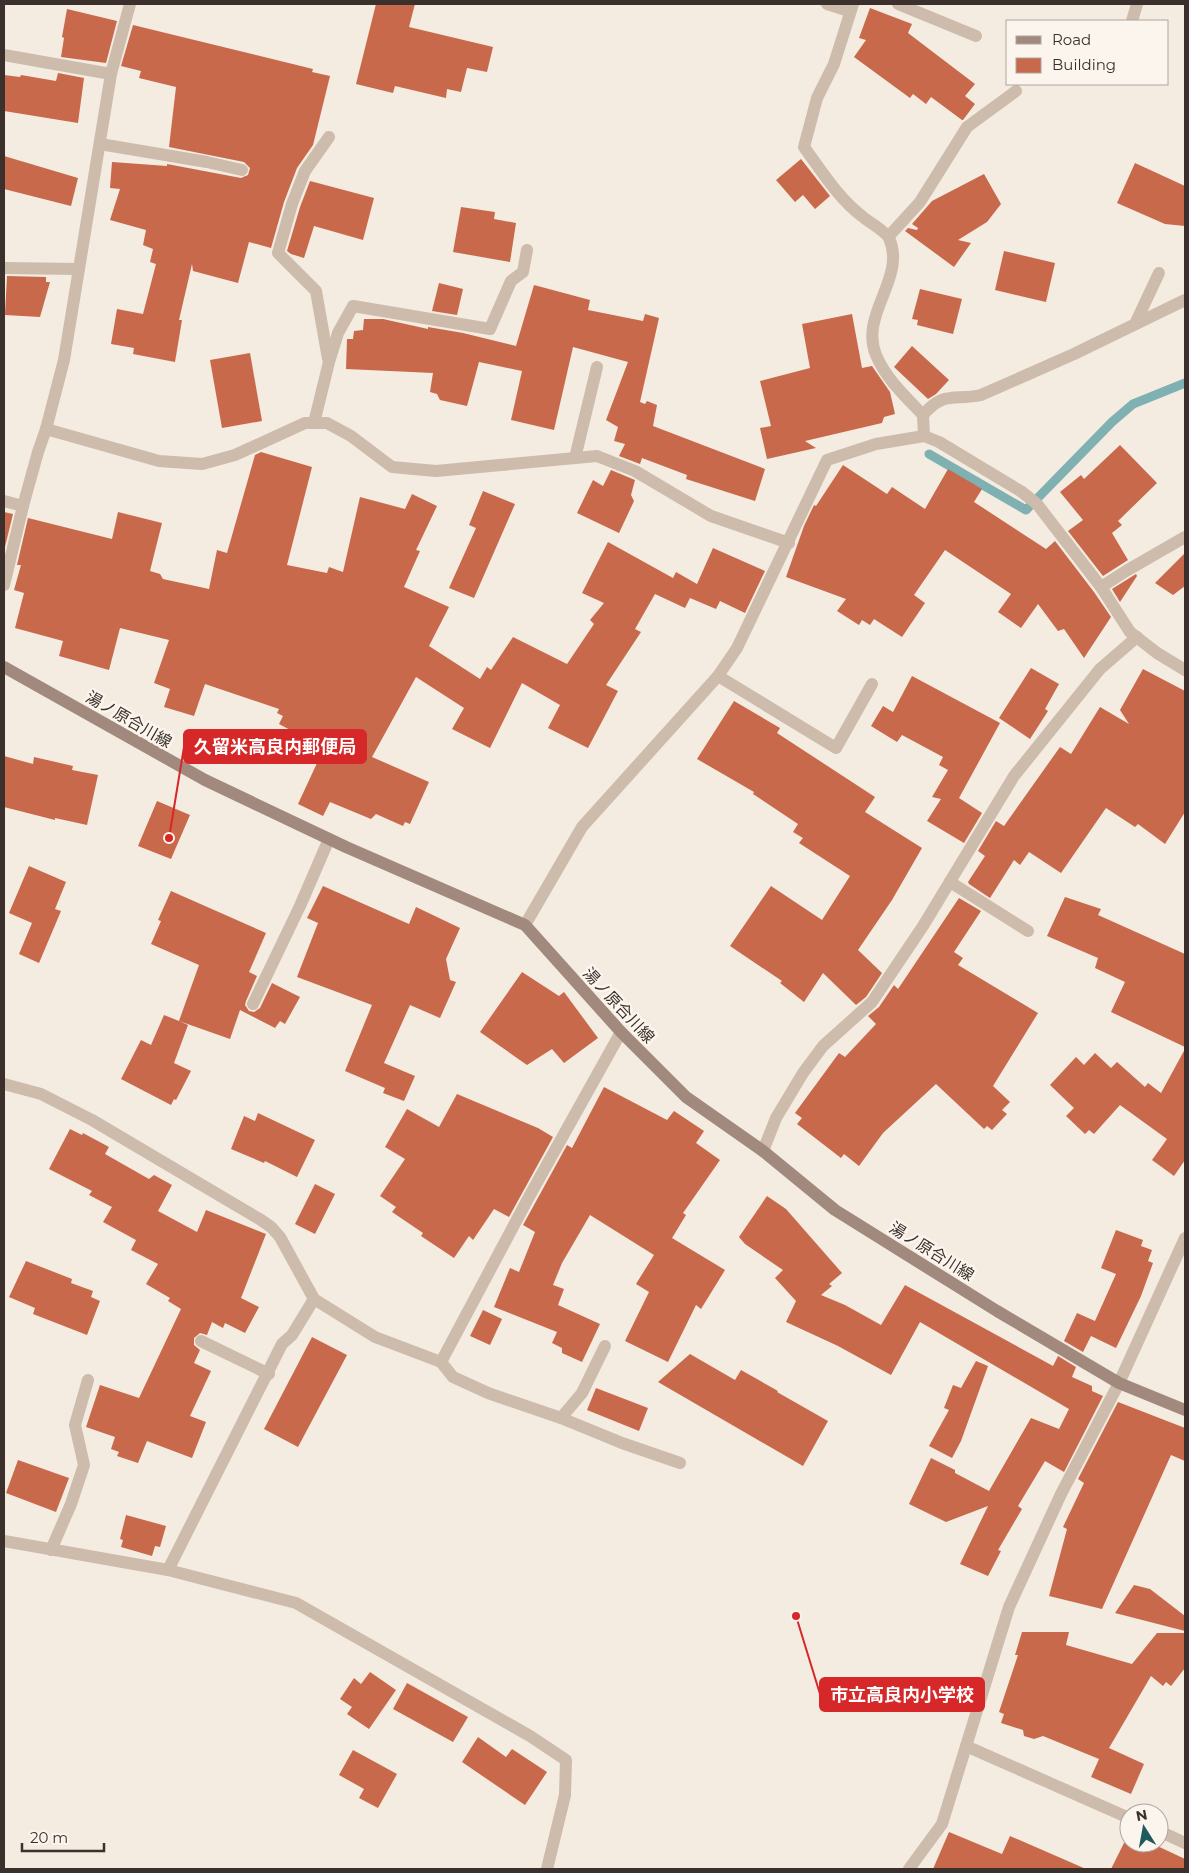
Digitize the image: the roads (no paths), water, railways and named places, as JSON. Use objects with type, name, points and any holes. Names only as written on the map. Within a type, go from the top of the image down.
[{"type":"main road","name":"湯ノ原合川線","points":[[4,666],[204,780],[329,839],[525,925],[621,1032],[686,1097],[763,1151],[835,1210],[997,1311],[1119,1383],[1185,1410]]},
{"type":"street","points":[[4,585],[23,506],[64,360],[111,74],[130,4]]},
{"type":"street","points":[[827,4],[851,8],[834,64],[817,98],[804,147],[831,185],[858,213],[889,236],[893,253],[892,272],[878,306],[872,333],[876,354],[888,377],[923,415],[924,436]]},
{"type":"street","points":[[898,4],[976,36]]},
{"type":"street","points":[[1132,20],[1137,4]]},
{"type":"street","points":[[4,55],[111,74]]},
{"type":"street","points":[[889,236],[920,202],[967,127],[1016,91]]},
{"type":"street","points":[[329,137],[305,171],[292,204],[278,253],[316,291],[329,362]]},
{"type":"street","points":[[100,144],[207,162],[242,170]]},
{"type":"street","points":[[314,423],[338,333],[353,306],[490,329],[512,281],[522,272],[527,250]]},
{"type":"street","points":[[4,268],[79,269]]},
{"type":"street","points":[[1135,324],[1159,273]]},
{"type":"street","points":[[923,415],[938,400],[955,396],[967,399],[981,396],[1074,354],[1185,300]]},
{"type":"street","points":[[575,458],[597,367]]},
{"type":"street","points":[[46,429],[159,461],[202,464],[235,455],[305,423],[327,423],[351,436],[392,467],[436,471],[597,456],[635,471],[711,516],[789,543]]},
{"type":"street","points":[[525,925],[582,827],[718,676],[737,648],[789,543],[827,460],[876,444],[924,436],[988,471],[1022,492],[1037,504],[1101,587],[1130,632],[1157,653],[1185,670]]},
{"type":"street","points":[[4,501],[23,506]]},
{"type":"street","points":[[1101,587],[1185,538]]},
{"type":"street","points":[[763,1151],[776,1118],[803,1073],[823,1046],[872,1002],[950,882],[1014,776],[1100,669],[1137,637]]},
{"type":"street","points":[[718,676],[836,748],[872,684]]},
{"type":"street","points":[[253,1004],[300,906],[329,839]]},
{"type":"street","points":[[950,882],[1028,931]]},
{"type":"street","points":[[441,1362],[530,1195],[621,1032]]},
{"type":"street","points":[[4,1084],[41,1094],[92,1120],[261,1220],[280,1237],[314,1299],[375,1336],[441,1362],[453,1377],[488,1393],[561,1418],[680,1463]]},
{"type":"street","points":[[909,1869],[942,1824],[1009,1607],[1061,1494],[1119,1383],[1185,1238]]},
{"type":"street","points":[[168,1570],[269,1374],[282,1344],[292,1335],[314,1299]]},
{"type":"street","points":[[200,1341],[269,1374]]},
{"type":"street","points":[[561,1418],[582,1392],[605,1346]]},
{"type":"street","points":[[51,1550],[71,1504],[84,1465],[75,1426],[88,1380]]},
{"type":"street","points":[[4,1541],[168,1570],[296,1603],[409,1669],[530,1736],[566,1760],[565,1795],[547,1869]]},
{"type":"street","points":[[966,1746],[1119,1814]]},
{"type":"street","points":[[1169,1836],[1185,1843]]},
{"type":"waterway","points":[[929,454],[1026,510],[1112,422],[1133,404],[1185,383]]},
{"type":"place","name":"久留米高良内郵便局","points":[[169,838]]},
{"type":"place","name":"市立高良内小学校","points":[[796,1616]]}]
